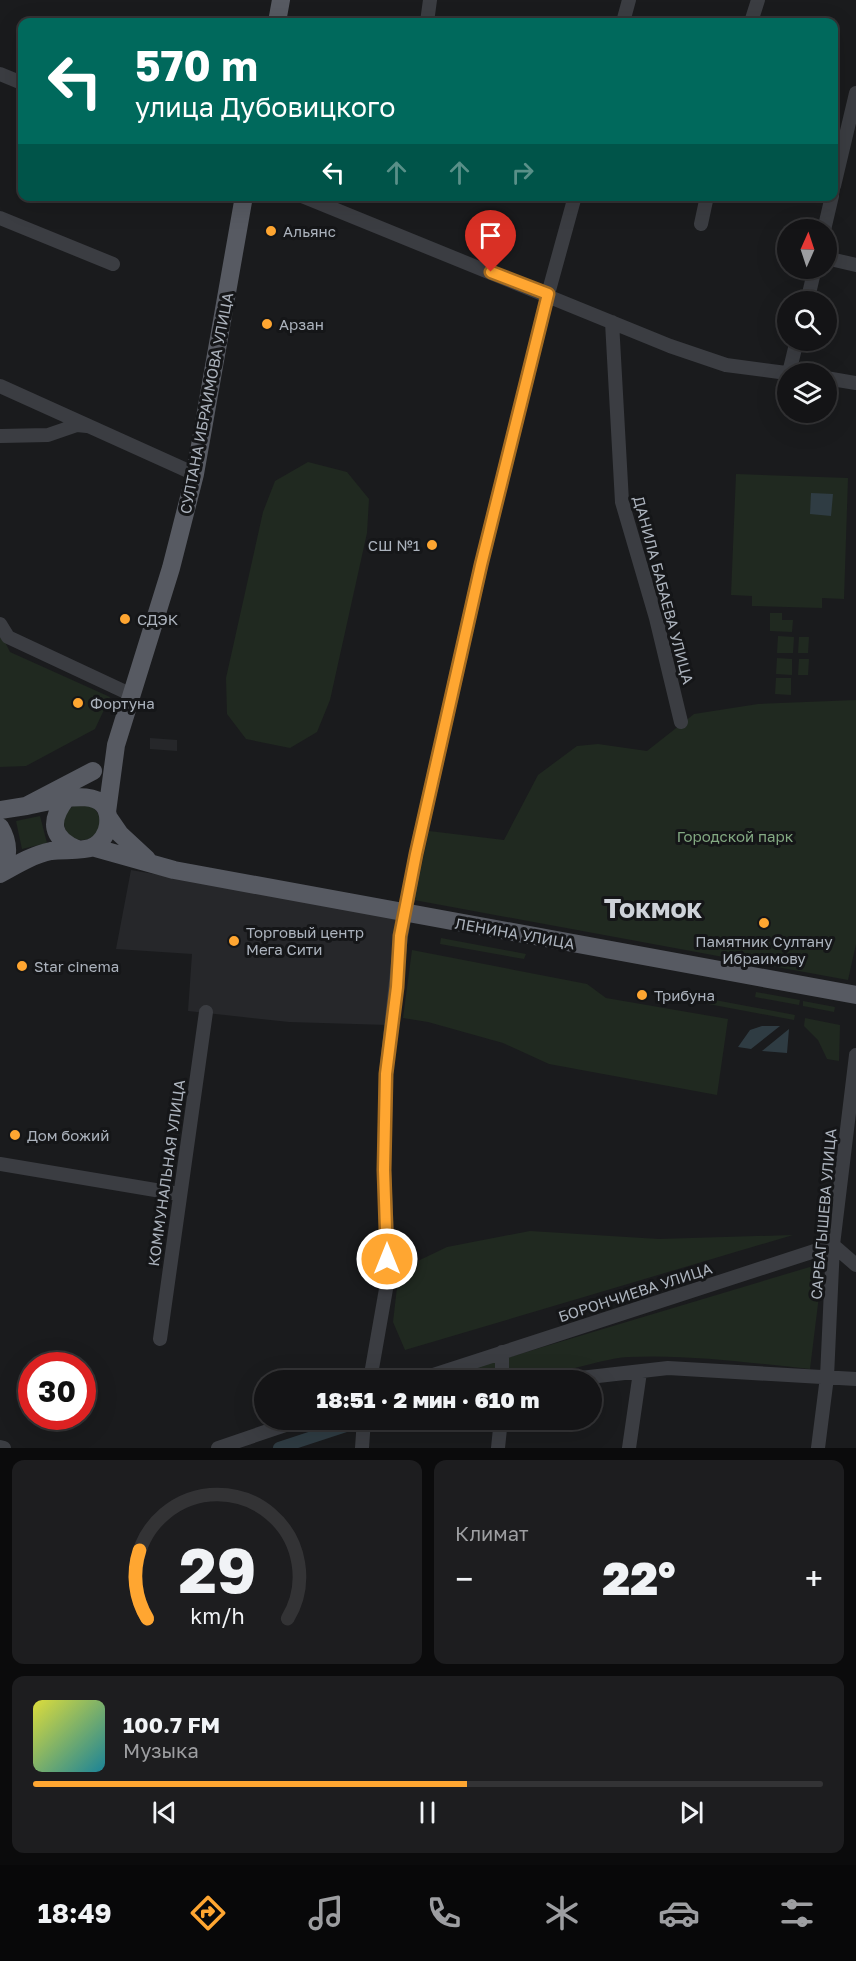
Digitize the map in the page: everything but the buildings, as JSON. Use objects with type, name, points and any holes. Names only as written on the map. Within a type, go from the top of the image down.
[{"type":"main road","points":[[278,18],[281,0]]},
{"type":"main road","name":"СУЛТАНА ИБРАИМОВА УЛИЦА","points":[[116,745],[171,568],[195,474],[243,201]]},
{"type":"main road","points":[[116,745],[57,811],[54,821],[57,834],[65,844],[174,870]]},
{"type":"main road","points":[[0,874],[26,859],[50,851],[85,848],[104,838],[116,745]]},
{"type":"main road","points":[[26,806],[93,771]]},
{"type":"main road","points":[[111,779],[120,834]]},
{"type":"main road","points":[[0,810],[89,796],[100,802],[120,834],[142,856],[174,870]]},
{"type":"main road","points":[[0,827],[7,845],[7,856],[0,874]]},
{"type":"main road","name":"ЛЕНИНА УЛИЦА","points":[[174,870],[856,995]]},
{"type":"street","points":[[428,18],[430,0]]},
{"type":"street","points":[[624,18],[629,0]]},
{"type":"street","points":[[752,18],[758,0]]},
{"type":"street","points":[[0,74],[18,82]]},
{"type":"street","points":[[838,173],[851,130],[856,93]]},
{"type":"street","points":[[315,201],[548,294],[612,322],[726,365],[777,371]]},
{"type":"street","points":[[372,1370],[386,1289],[387,1236],[384,1170],[386,1074],[397,987],[400,936],[416,854],[481,565],[548,294],[574,201]]},
{"type":"street","points":[[701,224],[706,201]]},
{"type":"street","points":[[827,219],[831,201]]},
{"type":"street","points":[[0,218],[113,264]]},
{"type":"street","points":[[837,261],[856,265]]},
{"type":"street","name":"ДАНИЛА БАБАЕВА УЛИЦА","points":[[612,322],[622,502],[656,618],[681,722]]},
{"type":"street","points":[[837,380],[856,383]]},
{"type":"street","points":[[0,386],[195,474]]},
{"type":"street","points":[[1,436],[48,435],[77,425],[90,426]]},
{"type":"street","points":[[0,624],[9,637],[132,695]]},
{"type":"street","name":"КОММУНАЛЬНАЯ УЛИЦА","points":[[160,1339],[206,1012]]},
{"type":"street","name":"САРБАГЫШЕВА УЛИЦА","points":[[818,1448],[827,1377],[833,1245],[856,1055]]},
{"type":"street","points":[[0,1164],[179,1194]]},
{"type":"street","points":[[833,1245],[856,1265]]},
{"type":"street","name":"БОРОНЧИЕВА УЛИЦА","points":[[448,1370],[833,1245]]},
{"type":"street","points":[[502,1352],[502,1370]]},
{"type":"street","points":[[602,1376],[668,1368],[856,1379]]},
{"type":"street","points":[[629,1448],[640,1372]]},
{"type":"street","points":[[218,1448],[271,1430]]},
{"type":"street","points":[[362,1448],[363,1430]]},
{"type":"street","points":[[498,1448],[500,1430]]},
{"type":"shaded area","points":[[811,493],[833,494],[831,516],[810,514]]},
{"type":"shaded area","points":[[150,738],[177,740],[177,751],[150,749]]},
{"type":"shaded area","points":[[131,870],[400,917],[388,1025],[289,1022],[188,1011],[192,954],[116,949]]},
{"type":"shaded area","points":[[762,1026],[780,1026],[751,1049],[738,1047],[750,1030]]},
{"type":"shaded area","points":[[789,1029],[787,1053],[762,1051]]},
{"type":"green space","points":[[308,462],[347,472],[369,499],[367,533],[330,700],[317,732],[290,748],[246,739],[227,714],[226,678],[263,512],[275,481]]},
{"type":"green space","points":[[736,474],[848,478],[844,599],[822,598],[822,608],[752,606],[752,596],[731,595]]},
{"type":"green space","points":[[770,613],[782,613],[782,620],[793,620],[792,632],[770,631]]},
{"type":"green space","points":[[0,632],[10,652],[110,697],[95,729],[26,766],[0,767]]},
{"type":"green space","points":[[778,636],[794,637],[793,653],[777,653]]},
{"type":"green space","points":[[799,637],[809,637],[808,653],[798,653]]},
{"type":"green space","points":[[777,658],[792,659],[792,675],[776,674]]},
{"type":"green space","points":[[799,659],[809,659],[808,675],[798,675]]},
{"type":"green space","points":[[776,678],[791,678],[791,695],[775,694]]},
{"type":"green space","name":"Городской парк","points":[[856,700],[856,944],[848,980],[414,900],[429,831],[504,840],[538,775],[577,746],[598,744],[647,751],[694,714],[758,704]]},
{"type":"green space","points":[[82,804],[95,809],[100,822],[95,835],[82,840],[69,835],[64,822],[69,809]]},
{"type":"green space","points":[[40,816],[47,843],[22,849],[16,821]]},
{"type":"green space","points":[[441,938],[526,954],[524,959],[440,944]]},
{"type":"green space","points":[[412,950],[587,984],[606,998],[728,1019],[717,1095],[549,1064],[503,1043],[428,1022],[403,1018]]},
{"type":"green space","points":[[756,992],[800,1000],[799,1005],[755,997]]},
{"type":"green space","points":[[704,998],[795,1015],[794,1020],[703,1003]]},
{"type":"green space","points":[[803,1001],[835,1007],[834,1012],[803,1006]]},
{"type":"green space","points":[[805,1018],[840,1025],[839,1061],[827,1059],[818,1040],[804,1026]]},
{"type":"green space","points":[[530,1231],[659,1239],[793,1235],[405,1350],[393,1322],[399,1270],[447,1247]]},
{"type":"green space","points":[[823,1263],[810,1369],[651,1356],[614,1359],[566,1370],[477,1370],[473,1368]]},
{"type":"waterway","points":[[279,1448],[334,1430]]},
{"type":"place","name":"Альянс","points":[[271,231]]},
{"type":"place","name":"Арзан","points":[[267,324]]},
{"type":"place","name":"СШ №1","points":[[432,545]]},
{"type":"place","name":"СДЭК","points":[[125,619]]},
{"type":"place","name":"Фортуна","points":[[78,703]]},
{"type":"place","name":"Памятник Султану Ибраимову","points":[[764,923]]},
{"type":"place","name":"Торговый центр Мега Сити","points":[[234,941]]},
{"type":"place","name":"Star cinema","points":[[22,966]]},
{"type":"place","name":"Трибуна","points":[[642,995]]},
{"type":"place","name":"Дом божий","points":[[15,1135]]},
{"type":"district","name":"Токмок","points":[[653,908]]},
{"type":"route","points":[[387,1259],[384,1170],[386,1074],[397,987],[400,936],[416,854],[481,565],[548,294],[491,272]]}]
